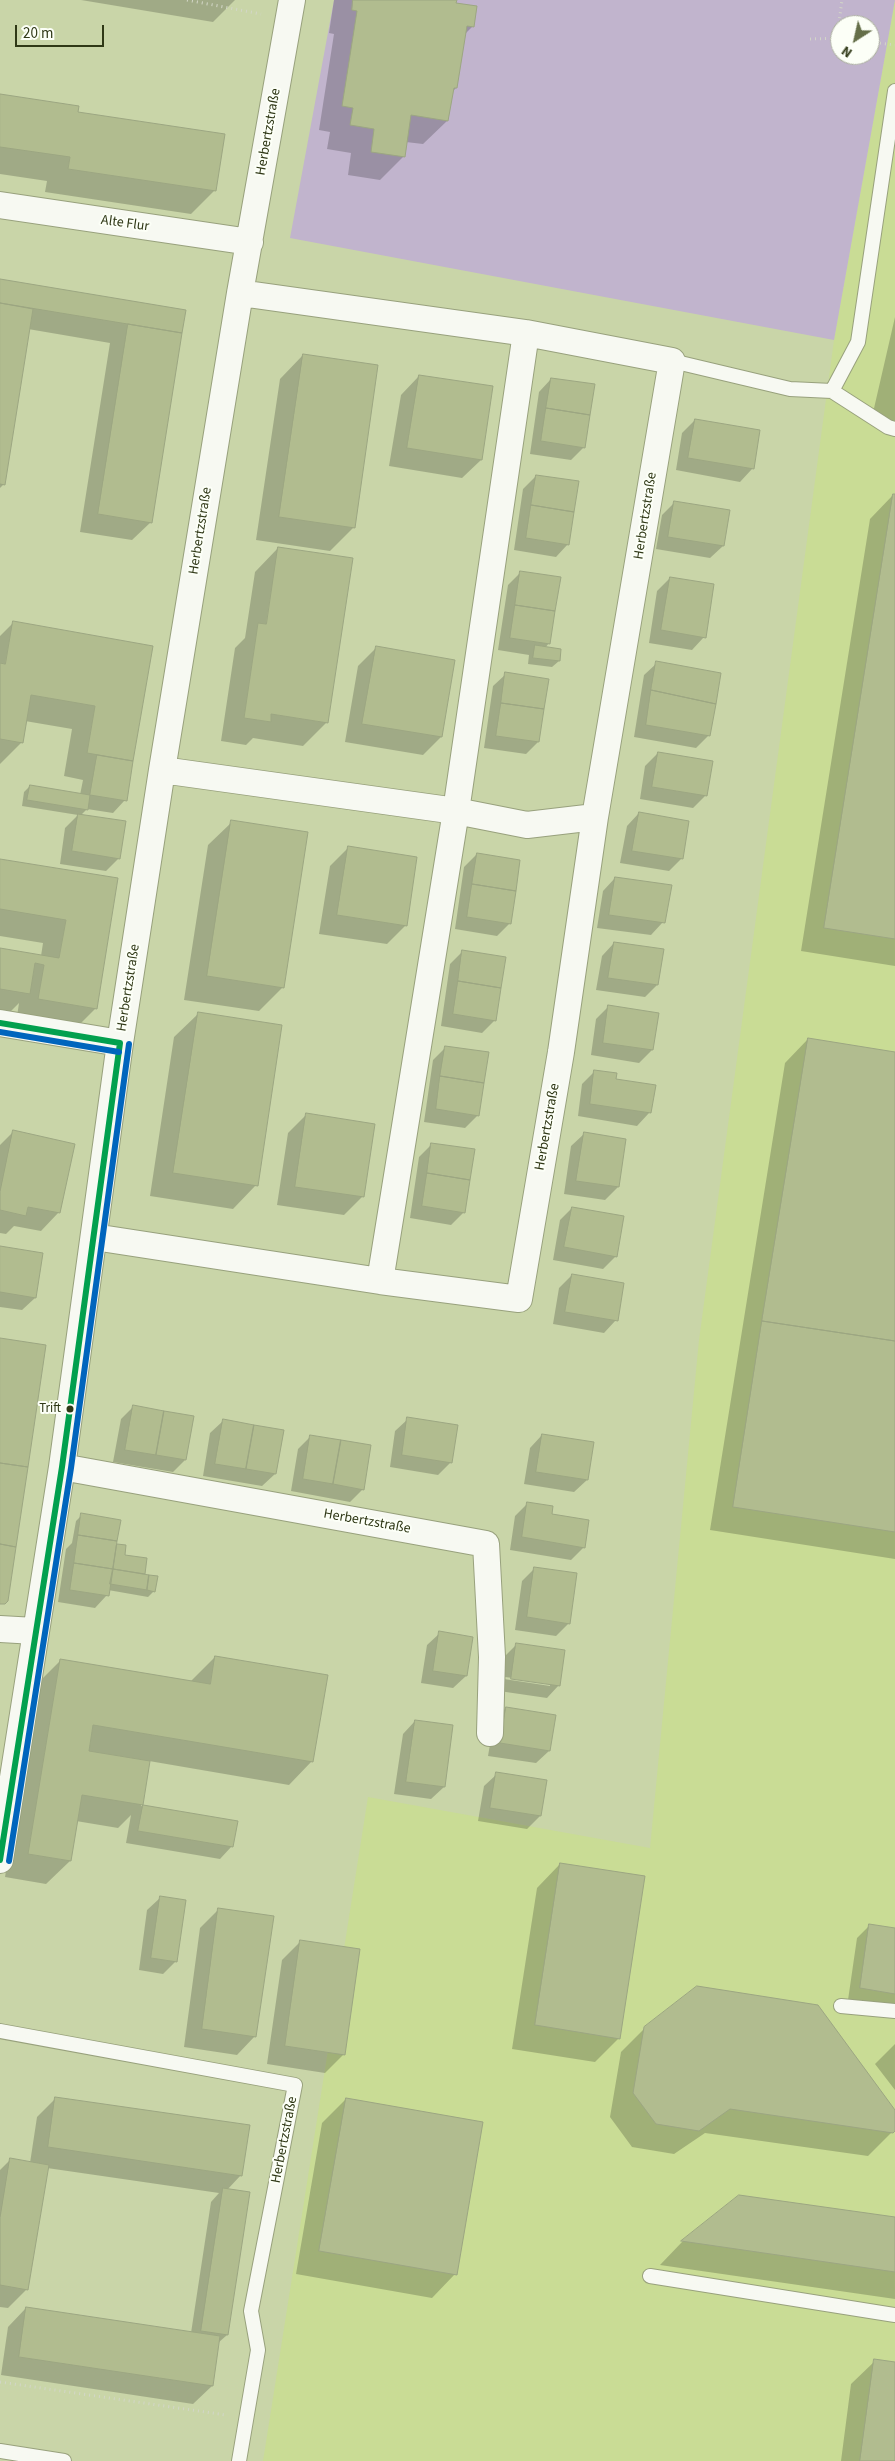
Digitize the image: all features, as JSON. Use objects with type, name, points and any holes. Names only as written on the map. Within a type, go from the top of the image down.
[{"type":"street","name":"Herbertzstraße","points":[[0,1860],[62,1467],[120,1043],[162,770],[240,292],[290,9]]},
{"type":"street","name":"Alte Flur","points":[[0,206],[250,242]]},
{"type":"street","points":[[240,292],[526,333],[672,361]]},
{"type":"street","points":[[380,1281],[456,811],[526,333]]},
{"type":"street","name":"Herbertzstraße","points":[[94,1238],[380,1281],[519,1299],[561,1052],[596,817],[672,361]]},
{"type":"street","points":[[162,770],[456,811],[527,825],[596,817]]},
{"type":"street","points":[[0,1023],[120,1043]]},
{"type":"street","name":"Herbertzstraße","points":[[62,1467],[486,1544],[492,1657],[490,1733]]},
{"type":"street","points":[[0,1629],[35,1631]]},
{"type":"lane","points":[[832,391],[858,342],[895,91]]},
{"type":"lane","points":[[672,361],[790,389],[832,391],[888,428],[895,429]]},
{"type":"lane","points":[[841,2006],[895,2010]]},
{"type":"lane","name":"Herbertzstraße","points":[[0,2031],[295,2085],[251,2311],[258,2350],[239,2461]]},
{"type":"lane","points":[[650,2276],[895,2315]]},
{"type":"lane","points":[[0,2451],[64,2461]]},
{"type":"path","points":[[187,0],[290,9]]},
{"type":"path","points":[[840,15],[842,0]]},
{"type":"path","points":[[810,39],[830,38]]},
{"type":"path","points":[[880,43],[895,45]]},
{"type":"path","points":[[0,2382],[246,2418]]},
{"type":"shaded area","points":[[334,0],[895,0],[834,340],[290,238]]},
{"type":"shaded area","points":[[895,0],[895,2461],[263,2461],[368,1797],[650,1848],[699,1340],[834,340]]},
{"type":"building","points":[[353,0],[457,0],[456,3],[477,6],[474,27],[467,26],[457,88],[454,88],[448,121],[411,115],[405,157],[371,152],[374,129],[350,125],[353,108],[342,106],[357,11],[352,10]]},
{"type":"building","points":[[0,94],[79,106],[78,112],[225,134],[216,191],[68,169],[70,157],[0,147]]},
{"type":"building","points":[[0,279],[186,310],[182,333],[0,303]]},
{"type":"building","points":[[0,303],[33,309],[5,485],[0,484]]},
{"type":"building","points":[[128,324],[182,333],[152,523],[98,514]]},
{"type":"building","points":[[303,354],[378,365],[355,528],[279,517]]},
{"type":"building","points":[[419,375],[493,386],[482,460],[407,448]]},
{"type":"building","points":[[551,378],[595,384],[590,415],[546,408]]},
{"type":"building","points":[[546,408],[590,415],[585,448],[541,441]]},
{"type":"building","points":[[695,419],[760,430],[754,469],[688,458]]},
{"type":"building","points":[[536,475],[579,481],[574,512],[531,505]]},
{"type":"building","points":[[893,494],[895,494],[895,939],[824,928]]},
{"type":"building","points":[[674,501],[730,510],[724,546],[668,537]]},
{"type":"building","points":[[531,505],[574,512],[569,545],[526,538]]},
{"type":"building","points":[[278,547],[353,558],[328,723],[271,714],[271,722],[244,718],[258,623],[266,624]]},
{"type":"building","points":[[520,571],[561,577],[555,611],[515,605]]},
{"type":"building","points":[[670,577],[714,584],[706,638],[661,630]]},
{"type":"building","points":[[515,605],[555,611],[550,644],[510,638]]},
{"type":"building","points":[[13,621],[153,646],[133,761],[87,753],[95,706],[31,695],[23,743],[0,739],[0,663],[5,664]]},
{"type":"building","points":[[535,645],[561,649],[560,661],[533,658]]},
{"type":"building","points":[[376,646],[455,660],[442,737],[362,724]]},
{"type":"building","points":[[656,661],[721,673],[716,704],[651,690]]},
{"type":"building","points":[[505,672],[549,679],[544,709],[501,703]]},
{"type":"building","points":[[651,690],[716,704],[710,736],[646,725]]},
{"type":"building","points":[[501,703],[544,709],[539,742],[496,736]]},
{"type":"building","points":[[658,752],[713,761],[707,796],[652,787]]},
{"type":"building","points":[[97,755],[133,761],[127,801],[90,795]]},
{"type":"building","points":[[30,785],[90,795],[88,810],[27,800]]},
{"type":"building","points":[[639,812],[689,821],[683,859],[632,851]]},
{"type":"building","points":[[78,814],[126,821],[120,859],[72,851]]},
{"type":"building","points":[[231,820],[308,832],[284,988],[207,976]]},
{"type":"building","points":[[348,846],[417,857],[407,926],[337,915]]},
{"type":"building","points":[[477,853],[520,860],[516,891],[472,884]]},
{"type":"building","points":[[0,859],[118,878],[97,1009],[38,999],[44,965],[35,963],[30,994],[0,989],[0,948],[59,958],[66,920],[0,909]]},
{"type":"building","points":[[615,877],[672,885],[665,923],[609,915]]},
{"type":"building","points":[[472,884],[516,891],[511,924],[467,917]]},
{"type":"building","points":[[614,942],[664,949],[658,985],[608,978]]},
{"type":"building","points":[[462,950],[506,957],[501,988],[458,981]]},
{"type":"building","points":[[458,981],[501,988],[496,1021],[453,1014]]},
{"type":"building","points":[[608,1005],[659,1013],[653,1050],[603,1043]]},
{"type":"building","points":[[198,1012],[282,1025],[258,1186],[173,1173]]},
{"type":"building","points":[[808,1038],[895,1052],[895,1341],[762,1321]]},
{"type":"building","points":[[445,1046],[489,1052],[484,1083],[440,1076]]},
{"type":"building","points":[[594,1070],[617,1073],[616,1079],[656,1085],[651,1113],[590,1104]]},
{"type":"building","points":[[440,1076],[484,1083],[479,1116],[436,1109]]},
{"type":"building","points":[[306,1113],[375,1124],[364,1197],[295,1187]]},
{"type":"building","points":[[13,1130],[75,1144],[60,1213],[28,1207],[26,1216],[0,1210],[0,1192]]},
{"type":"building","points":[[584,1132],[626,1139],[619,1187],[576,1181]]},
{"type":"building","points":[[431,1143],[475,1149],[470,1180],[427,1173]]},
{"type":"building","points":[[427,1173],[470,1180],[465,1213],[422,1206]]},
{"type":"building","points":[[572,1207],[624,1216],[617,1257],[564,1247]]},
{"type":"building","points":[[0,1246],[43,1253],[36,1298],[0,1292]]},
{"type":"building","points":[[572,1274],[624,1283],[618,1321],[565,1312]]},
{"type":"building","points":[[762,1321],[895,1341],[895,1532],[733,1507]]},
{"type":"building","points":[[0,1338],[46,1345],[28,1467],[0,1463]]},
{"type":"building","points":[[133,1405],[164,1411],[156,1455],[125,1450]]},
{"type":"building","points":[[164,1411],[194,1416],[186,1460],[156,1455]]},
{"type":"building","points":[[407,1417],[458,1425],[452,1463],[402,1455]]},
{"type":"building","points":[[223,1419],[254,1425],[246,1469],[215,1464]]},
{"type":"building","points":[[254,1425],[284,1430],[276,1474],[246,1469]]},
{"type":"building","points":[[542,1434],[594,1442],[588,1480],[536,1472]]},
{"type":"building","points":[[310,1435],[341,1440],[333,1484],[303,1479]]},
{"type":"building","points":[[341,1440],[371,1445],[364,1490],[333,1484]]},
{"type":"building","points":[[0,1463],[28,1467],[16,1547],[0,1544]]},
{"type":"building","points":[[527,1502],[553,1506],[552,1514],[589,1520],[585,1548],[522,1537]]},
{"type":"building","points":[[81,1513],[121,1520],[117,1541],[78,1535]]},
{"type":"building","points":[[78,1535],[117,1541],[113,1569],[74,1563]]},
{"type":"building","points":[[0,1544],[16,1547],[8,1601],[5,1604],[0,1604]]},
{"type":"building","points":[[117,1544],[126,1545],[125,1555],[147,1558],[145,1574],[113,1569]]},
{"type":"building","points":[[74,1563],[113,1569],[109,1596],[70,1590]]},
{"type":"building","points":[[534,1567],[577,1573],[570,1624],[527,1617]]},
{"type":"building","points":[[113,1569],[149,1575],[147,1590],[110,1584]]},
{"type":"building","points":[[149,1575],[158,1576],[155,1592],[147,1590]]},
{"type":"building","points":[[439,1631],[473,1637],[467,1676],[433,1671]]},
{"type":"building","points":[[516,1643],[565,1650],[560,1686],[511,1679]]},
{"type":"building","points":[[215,1656],[328,1675],[313,1762],[93,1725],[89,1751],[150,1761],[143,1805],[82,1795],[71,1861],[28,1854],[60,1659],[210,1684]]},
{"type":"building","points":[[506,1707],[556,1715],[550,1751],[500,1743]]},
{"type":"building","points":[[415,1720],[453,1725],[445,1787],[406,1782]]},
{"type":"building","points":[[496,1772],[547,1780],[541,1816],[490,1808]]},
{"type":"building","points":[[143,1805],[238,1821],[233,1847],[138,1831]]},
{"type":"building","points":[[560,1863],[645,1876],[620,2039],[535,2025]]},
{"type":"building","points":[[160,1896],[186,1900],[177,1962],[151,1958]]},
{"type":"building","points":[[218,1908],[274,1916],[256,2037],[202,2029]]},
{"type":"building","points":[[869,1924],[895,1928],[895,1994],[860,1988]]},
{"type":"building","points":[[300,1940],[360,1949],[345,2055],[285,2046]]},
{"type":"building","points":[[697,1986],[818,2005],[895,2110],[895,2131],[893,2133],[730,2109],[699,2131],[656,2124],[633,2093],[644,2027]]},
{"type":"building","points":[[55,2097],[250,2125],[242,2176],[48,2147]]},
{"type":"building","points":[[346,2098],[483,2122],[457,2275],[319,2251]]},
{"type":"building","points":[[10,2158],[49,2165],[28,2290],[0,2285],[0,2218]]},
{"type":"building","points":[[223,2188],[250,2192],[228,2335],[201,2331]]},
{"type":"building","points":[[739,2195],[895,2217],[895,2272],[681,2241]]},
{"type":"building","points":[[26,2307],[220,2336],[213,2386],[19,2357]]},
{"type":"building","points":[[874,2359],[895,2362],[895,2461],[860,2461]]},
{"type":"transit line","points":[[0,1023],[120,1043]]},
{"type":"transit line","points":[[0,1032],[119,1052]]},
{"type":"transit line","points":[[0,1860],[62,1467],[120,1043]]},
{"type":"transit line","points":[[9,1861],[71,1468],[129,1044]]},
{"type":"place","name":"Trift","points":[[70,1409]]}]
